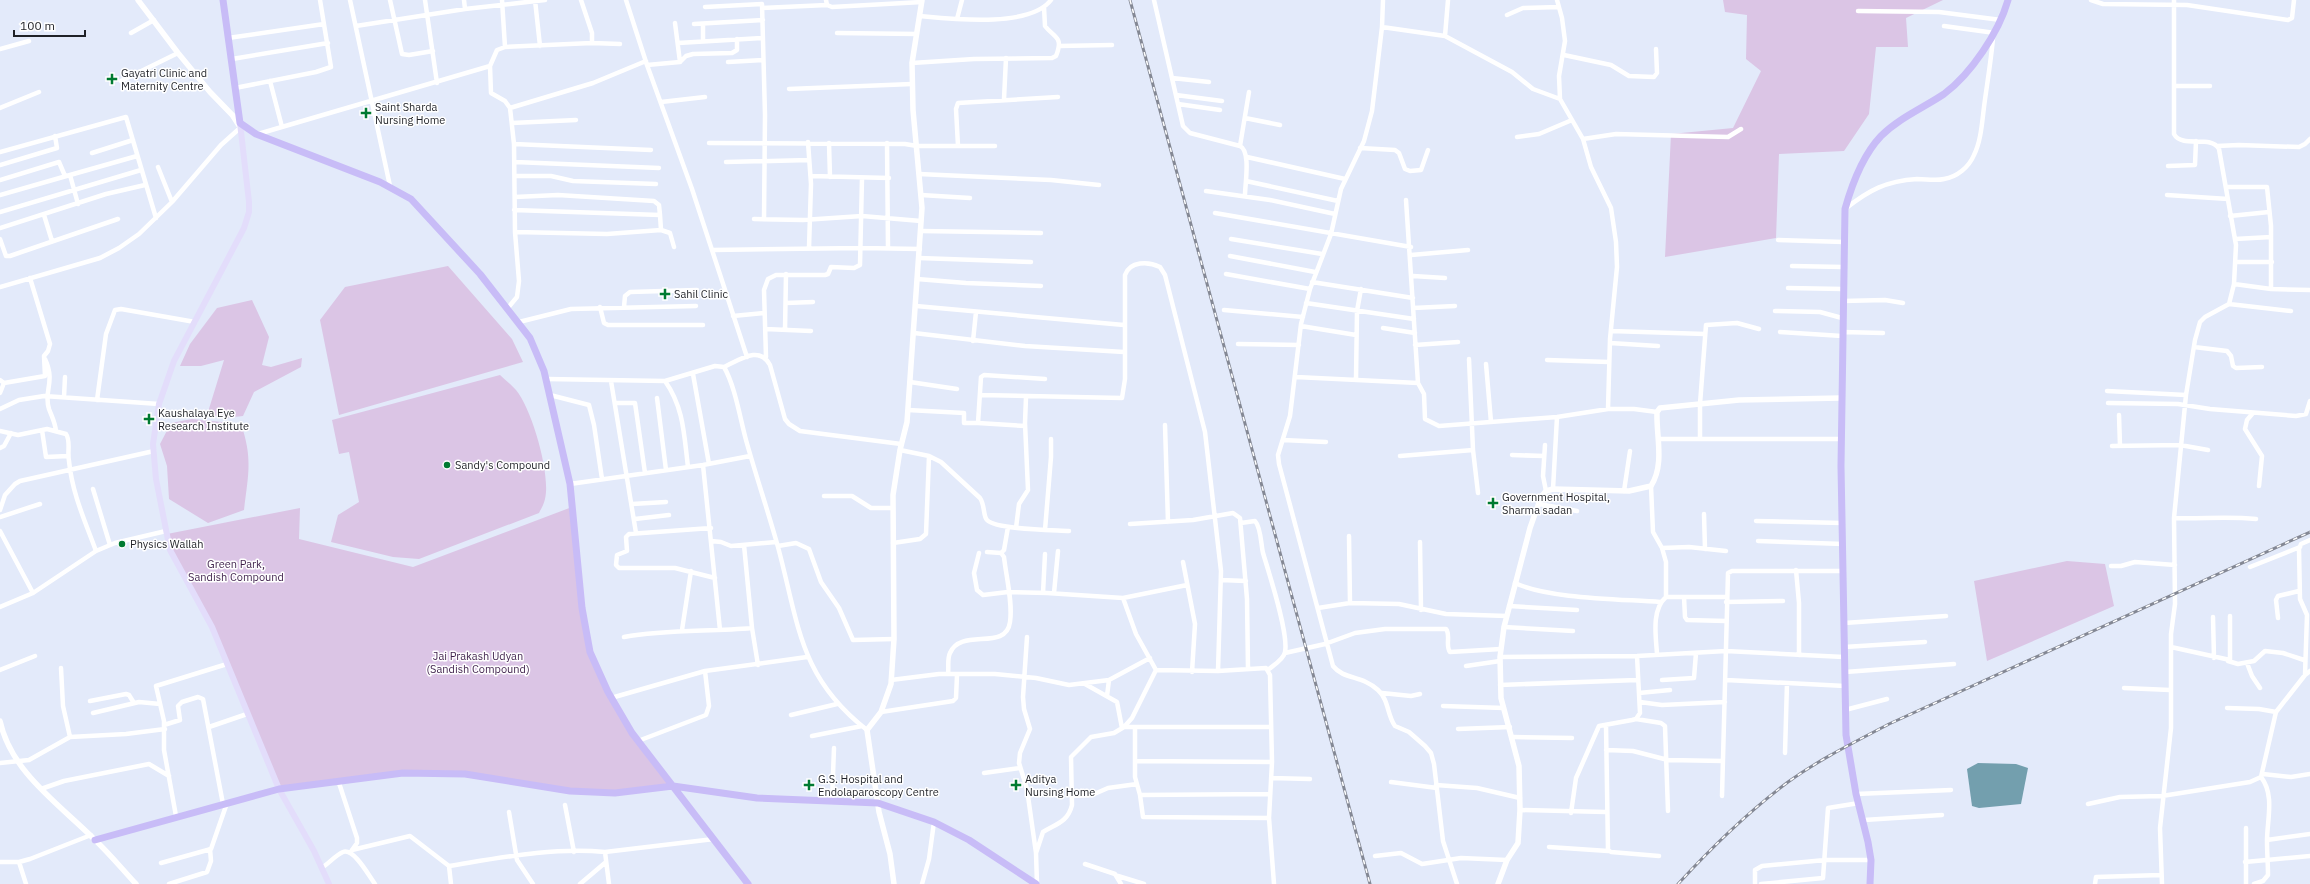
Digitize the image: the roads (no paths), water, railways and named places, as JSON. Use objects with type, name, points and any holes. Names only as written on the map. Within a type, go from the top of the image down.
[{"type":"main road","points":[[223,0],[240,125],[249,212],[244,228],[174,361],[159,404],[154,451],[156,479],[170,550],[212,627],[278,789],[323,867],[329,884]]},
{"type":"main road","points":[[1870,884],[1871,860],[1864,820],[1856,794],[1847,747],[1845,710],[1841,398],[1845,209],[1851,189],[1862,165],[1881,136],[1900,121],[1951,88],[1994,35],[2008,0]]},
{"type":"main road","points":[[240,125],[256,134],[340,165],[390,186],[411,199],[480,274],[530,338],[546,379],[570,484],[582,608],[590,652],[611,698],[638,741],[748,884]]},
{"type":"main road","points":[[93,838],[278,789],[339,783],[403,774],[465,774],[570,790],[615,793],[673,786],[757,798],[878,803],[934,822],[969,840],[1037,884]]},
{"type":"street","points":[[0,287],[109,254],[139,234],[172,202],[240,125],[178,53],[138,0]]},
{"type":"street","points":[[235,88],[328,69],[331,62],[320,0]]},
{"type":"street","points":[[350,0],[390,186]]},
{"type":"street","points":[[390,0],[393,21],[402,54],[409,55],[433,51]]},
{"type":"street","points":[[425,0],[437,83]]},
{"type":"street","points":[[464,0],[465,9]]},
{"type":"street","points":[[535,0],[540,46]]},
{"type":"street","points":[[356,26],[502,2],[545,0]]},
{"type":"street","points":[[581,0],[592,33],[592,43]]},
{"type":"street","points":[[626,0],[747,357]]},
{"type":"street","points":[[957,19],[962,0]]},
{"type":"street","points":[[920,16],[980,20],[1020,16],[1044,7],[1051,0]]},
{"type":"street","points":[[1154,0],[1183,126],[1190,133],[1240,146],[1245,150],[1247,156],[1245,195]]},
{"type":"street","points":[[1383,0],[1382,27],[1375,97],[1368,129],[1345,179],[1330,234],[1315,272],[1306,303],[1301,326],[1296,378],[1290,416],[1278,455],[1279,464],[1333,666],[1339,673],[1358,677],[1369,682],[1382,693],[1395,726],[1412,734],[1431,753],[1437,787],[1443,841],[1457,884]]},
{"type":"street","points":[[1444,36],[1448,0]]},
{"type":"street","points":[[1557,0],[1564,27],[1564,56],[1559,76],[1560,98],[1583,139],[1591,167],[1611,208],[1616,236],[1617,267],[1610,343],[1608,409]]},
{"type":"street","points":[[2091,0],[2104,4],[2174,3],[2288,20],[2292,18],[2294,0]]},
{"type":"street","points":[[762,8],[827,2],[832,7],[922,1],[912,63],[913,110],[918,146],[921,195],[921,231],[908,410],[892,508],[894,639],[891,682],[881,712],[867,730]]},
{"type":"street","points":[[502,2],[505,47]]},
{"type":"street","points":[[705,7],[759,2],[762,4],[764,219]]},
{"type":"street","points":[[2174,3],[2174,134],[2177,138],[2212,143],[2218,146],[2239,144],[2299,147],[2306,144],[2310,139]]},
{"type":"street","points":[[912,63],[1006,58],[1048,59],[1056,56],[1059,46],[1056,35],[1045,26],[1044,7]]},
{"type":"street","points":[[1507,15],[1523,8],[1559,7]]},
{"type":"street","points":[[1858,11],[1939,12],[2001,20]]},
{"type":"street","points":[[131,33],[154,20]]},
{"type":"street","points":[[694,24],[763,20]]},
{"type":"street","points":[[675,23],[680,62]]},
{"type":"street","points":[[228,38],[324,24]]},
{"type":"street","points":[[702,42],[703,24]]},
{"type":"street","points":[[1845,209],[1859,198],[1884,184],[1903,180],[1946,179],[1954,177],[1966,167],[1974,156],[1978,142],[1994,35],[1944,26]]},
{"type":"street","points":[[1382,27],[1444,36],[1512,72],[1533,89],[1560,98]]},
{"type":"street","points":[[837,33],[916,34]]},
{"type":"street","points":[[678,43],[762,38]]},
{"type":"street","points":[[510,108],[594,83],[647,63],[680,62],[686,56],[693,54],[732,53],[737,50],[737,39]]},
{"type":"street","points":[[0,49],[29,41]]},
{"type":"street","points":[[232,60],[328,43]]},
{"type":"street","points":[[507,309],[517,297],[519,290],[514,210],[516,176],[514,144],[510,108],[505,101],[491,93],[490,66],[497,50],[505,47],[592,43],[620,44]]},
{"type":"street","points":[[1059,46],[1112,45]]},
{"type":"street","points":[[1564,56],[1611,65],[1628,76],[1654,77],[1657,73],[1656,49]]},
{"type":"street","points":[[121,81],[178,53]]},
{"type":"street","points":[[1004,99],[1006,58]]},
{"type":"street","points":[[728,62],[763,60]]},
{"type":"street","points":[[256,134],[372,100],[437,83],[490,66]]},
{"type":"street","points":[[1172,78],[1209,82]]},
{"type":"street","points":[[270,81],[282,127]]},
{"type":"street","points":[[789,89],[912,84]]},
{"type":"street","points":[[2175,86],[2210,86]]},
{"type":"street","points":[[0,108],[39,92]]},
{"type":"street","points":[[1240,146],[1249,92]]},
{"type":"street","points":[[1176,95],[1222,102]]},
{"type":"street","points":[[661,102],[705,97]]},
{"type":"street","points":[[958,146],[956,109],[958,103],[1004,99],[1058,97]]},
{"type":"street","points":[[1178,104],[1220,110]]},
{"type":"street","points":[[0,152],[123,117],[128,119],[140,170],[156,218]]},
{"type":"street","points":[[1245,118],[1280,125]]},
{"type":"street","points":[[512,123],[576,120]]},
{"type":"street","points":[[1517,137],[1546,132],[1572,120]]},
{"type":"street","points":[[1583,139],[1616,134],[1728,137],[1741,129]]},
{"type":"street","points":[[0,165],[57,148],[55,136]]},
{"type":"street","points":[[92,153],[133,140]]},
{"type":"street","points":[[2168,166],[2195,165],[2196,141]]},
{"type":"street","points":[[808,142],[811,176],[811,220],[809,248]]},
{"type":"street","points":[[709,143],[808,142],[888,143],[918,146],[995,146]]},
{"type":"street","points":[[829,143],[830,177]]},
{"type":"street","points":[[888,143],[888,248]]},
{"type":"street","points":[[514,144],[651,150]]},
{"type":"street","points":[[2218,146],[2235,239],[2237,262],[2229,304]]},
{"type":"street","points":[[1360,148],[1395,150],[1399,153],[1405,169],[1414,172],[1421,170],[1428,150]]},
{"type":"street","points":[[0,195],[137,156]]},
{"type":"street","points":[[1247,156],[1345,179]]},
{"type":"street","points":[[726,162],[809,160]]},
{"type":"street","points":[[0,180],[59,162],[74,189],[78,204]]},
{"type":"street","points":[[515,162],[659,168]]},
{"type":"street","points":[[158,167],[172,202]]},
{"type":"street","points":[[0,212],[140,170]]},
{"type":"street","points":[[919,174],[1051,180],[1099,185]]},
{"type":"street","points":[[516,176],[551,176],[574,182],[656,184]]},
{"type":"street","points":[[811,176],[889,178]]},
{"type":"street","points":[[862,178],[860,265],[856,267],[833,267],[825,275],[776,275],[768,279],[764,290],[766,357],[770,365],[785,419],[795,428],[806,433],[901,447],[929,456],[941,462],[980,498],[984,504],[986,520],[1016,528],[1069,530]]},
{"type":"street","points":[[1246,180],[1338,201]]},
{"type":"street","points":[[0,228],[106,194],[145,185]]},
{"type":"street","points":[[2226,187],[2266,186],[2271,237],[2271,289]]},
{"type":"street","points":[[1206,191],[1245,195],[1307,206],[1335,214]]},
{"type":"street","points":[[921,195],[970,198]]},
{"type":"street","points":[[2167,195],[2228,199]]},
{"type":"street","points":[[515,197],[558,196],[654,201],[659,205],[661,230]]},
{"type":"street","points":[[1406,200],[1413,276],[1414,332],[1418,383],[1424,394],[1425,419],[1428,422],[1438,426],[1472,424],[1558,417],[1608,409],[1634,409],[1657,412],[1664,407],[1758,398],[1841,398]]},
{"type":"street","points":[[514,210],[660,215]]},
{"type":"street","points":[[2230,216],[2269,212]]},
{"type":"street","points":[[1215,213],[1411,247]]},
{"type":"street","points":[[44,215],[52,241]]},
{"type":"street","points":[[754,219],[811,220],[862,216],[889,217],[921,222]]},
{"type":"street","points":[[0,239],[6,256],[118,219]]},
{"type":"street","points":[[515,232],[607,234],[661,230],[670,233],[674,247]]},
{"type":"street","points":[[921,231],[1041,233]]},
{"type":"street","points":[[2235,239],[2271,237]]},
{"type":"street","points":[[1231,239],[1322,254]]},
{"type":"street","points":[[1778,240],[1844,242]]},
{"type":"street","points":[[712,250],[809,248],[920,249]]},
{"type":"street","points":[[1411,255],[1468,250]]},
{"type":"street","points":[[1230,256],[1315,272]]},
{"type":"street","points":[[919,258],[1031,262]]},
{"type":"street","points":[[2237,262],[2272,262]]},
{"type":"street","points":[[980,395],[1120,399],[1124,390],[1126,271],[1143,263],[1160,267],[1165,275],[1205,432],[1221,580],[1218,671]]},
{"type":"street","points":[[1792,266],[1843,267]]},
{"type":"street","points":[[785,330],[786,274]]},
{"type":"street","points":[[1226,274],[1310,289]]},
{"type":"street","points":[[1413,276],[1445,278]]},
{"type":"street","points":[[0,393],[2,382],[43,377],[45,372],[44,356],[48,352],[50,344],[30,278]]},
{"type":"street","points":[[917,279],[1041,286]]},
{"type":"street","points":[[1312,282],[1413,298]]},
{"type":"street","points":[[2234,284],[2271,289],[2310,290]]},
{"type":"street","points":[[1788,288],[1843,289]]},
{"type":"street","points":[[1356,379],[1357,311],[1361,289]]},
{"type":"street","points":[[624,307],[625,295],[630,292],[697,290]]},
{"type":"street","points":[[1843,300],[1878,300],[1903,303]]},
{"type":"street","points":[[786,304],[813,302]]},
{"type":"street","points":[[1306,303],[1414,319]]},
{"type":"street","points":[[2162,884],[2160,834],[2162,796],[2171,728],[2171,647],[2175,614],[2174,518],[2186,395],[2197,329],[2202,319],[2229,304],[2291,312]]},
{"type":"street","points":[[519,322],[571,309],[600,307],[696,306]]},
{"type":"street","points":[[916,306],[1124,325]]},
{"type":"street","points":[[1413,308],[1455,306]]},
{"type":"street","points":[[600,307],[604,323],[608,325],[703,324]]},
{"type":"street","points":[[97,400],[106,334],[115,310],[121,309],[195,322]]},
{"type":"street","points":[[1224,310],[1303,317]]},
{"type":"street","points":[[1775,311],[1820,312],[1842,318]]},
{"type":"street","points":[[973,341],[976,312]]},
{"type":"street","points":[[733,316],[764,313]]},
{"type":"street","points":[[1700,439],[1700,404],[1706,325],[1737,323],[1759,329]]},
{"type":"street","points":[[1301,326],[1356,334]]},
{"type":"street","points":[[1383,328],[1414,332]]},
{"type":"street","points":[[765,329],[811,331]]},
{"type":"street","points":[[1611,331],[1705,334]]},
{"type":"street","points":[[914,332],[973,341],[1124,352]]},
{"type":"street","points":[[1780,332],[1842,334],[1883,333]]},
{"type":"street","points":[[1415,345],[1458,342]]},
{"type":"street","points":[[1610,343],[1658,346]]},
{"type":"street","points":[[1238,344],[1299,345]]},
{"type":"street","points":[[2194,347],[2227,351],[2231,356],[2233,366],[2236,368],[2262,367]]},
{"type":"street","points":[[546,379],[665,381],[693,374],[715,366],[724,367],[756,354],[766,357]]},
{"type":"street","points":[[44,356],[51,372],[48,396],[49,409],[55,419],[56,430]]},
{"type":"street","points":[[1469,359],[1473,450],[1478,493]]},
{"type":"street","points":[[1547,360],[1610,362]]},
{"type":"street","points":[[1486,364],[1491,422]]},
{"type":"street","points":[[724,367],[777,544],[800,638],[807,657],[820,682],[837,704],[867,730],[878,803],[890,854],[894,884]]},
{"type":"street","points":[[693,374],[709,464]]},
{"type":"street","points":[[978,423],[980,380],[982,376],[1045,379]]},
{"type":"street","points":[[64,377],[64,397]]},
{"type":"street","points":[[1296,378],[1356,379],[1418,383]]},
{"type":"street","points":[[611,381],[622,455],[628,476],[636,533]]},
{"type":"street","points":[[665,381],[676,397],[680,412],[688,467]]},
{"type":"street","points":[[910,382],[957,389]]},
{"type":"street","points":[[2108,391],[2186,395]]},
{"type":"street","points":[[550,395],[589,405],[594,425],[602,479]]},
{"type":"street","points":[[0,409],[19,400],[48,396],[159,404]]},
{"type":"street","points":[[1016,528],[1019,504],[1028,490],[1025,426],[1026,396]]},
{"type":"street","points":[[657,398],[666,470]]},
{"type":"street","points":[[2108,403],[2185,405],[2253,413],[2301,415],[2306,412],[2310,401]]},
{"type":"street","points":[[615,403],[635,403],[645,474]]},
{"type":"street","points":[[908,410],[964,412],[964,423],[1025,426]]},
{"type":"street","points":[[1657,412],[1659,439],[1655,476],[1651,486],[1653,532],[1662,548],[1666,566],[1666,597]]},
{"type":"street","points":[[2253,413],[2247,420],[2245,429],[2262,456],[2259,486]]},
{"type":"street","points":[[2119,415],[2120,446]]},
{"type":"street","points":[[1553,489],[1558,417]]},
{"type":"street","points":[[1165,425],[1168,522]]},
{"type":"street","points":[[42,430],[46,457],[68,456]]},
{"type":"street","points":[[0,431],[21,434],[42,430],[56,430],[66,434],[68,437],[68,456],[74,496],[96,551]]},
{"type":"street","points":[[0,448],[4,446],[11,433]]},
{"type":"street","points":[[1045,530],[1051,439]]},
{"type":"street","points":[[1659,439],[1841,439]]},
{"type":"street","points":[[1283,440],[1326,442]]},
{"type":"street","points":[[1498,884],[1507,860],[1518,843],[1520,810],[1519,766],[1500,686],[1501,649],[1506,616],[1530,528],[1539,504],[1546,491],[1544,476],[1545,445]]},
{"type":"street","points":[[2112,446],[2180,445],[2208,450]]},
{"type":"street","points":[[1400,456],[1473,450]]},
{"type":"street","points":[[0,510],[5,495],[15,484],[154,451]]},
{"type":"street","points":[[1624,491],[1630,451]]},
{"type":"street","points":[[1512,455],[1544,456]]},
{"type":"street","points":[[570,484],[703,465],[750,456]]},
{"type":"street","points":[[893,543],[920,539],[926,534],[929,456]]},
{"type":"street","points":[[703,465],[711,528],[720,630]]},
{"type":"street","points":[[1546,491],[1553,489],[1624,491],[1651,486]]},
{"type":"street","points":[[93,489],[110,545]]},
{"type":"street","points":[[824,496],[852,496],[871,508],[892,508]]},
{"type":"street","points":[[632,504],[666,502]]},
{"type":"street","points":[[0,517],[40,504]]},
{"type":"street","points":[[1539,504],[1578,511]]},
{"type":"street","points":[[1130,524],[1168,522],[1237,514],[1241,523],[1246,581],[1248,669]]},
{"type":"street","points":[[1704,514],[1705,549]]},
{"type":"street","points":[[635,519],[669,515]]},
{"type":"street","points":[[2174,518],[2211,519],[2226,516],[2256,518]]},
{"type":"street","points":[[1241,523],[1255,521],[1258,524],[1277,602],[1285,653]]},
{"type":"street","points":[[1756,521],[1842,523]]},
{"type":"street","points":[[987,552],[1001,553],[1006,549],[1008,527]]},
{"type":"street","points":[[711,528],[636,533],[626,536],[628,551],[616,555],[618,568],[670,567],[715,578]]},
{"type":"street","points":[[0,531],[2,544],[33,593]]},
{"type":"street","points":[[0,606],[33,593],[96,551],[110,545],[166,531]]},
{"type":"street","points":[[1349,536],[1350,603]]},
{"type":"street","points":[[2250,568],[2300,547],[2310,540]]},
{"type":"street","points":[[711,541],[721,542],[731,546],[796,543],[809,549],[821,582],[839,608],[853,640],[894,639]]},
{"type":"street","points":[[1758,541],[1843,544]]},
{"type":"street","points":[[1420,542],[1421,610]]},
{"type":"street","points":[[744,545],[752,628],[758,665]]},
{"type":"street","points":[[2300,547],[2300,604],[2307,615],[2304,660],[2305,675]]},
{"type":"street","points":[[1662,548],[1726,551]]},
{"type":"street","points":[[1054,593],[1058,551]]},
{"type":"street","points":[[979,553],[974,569],[978,593],[983,595],[1008,592],[1043,592],[1123,598],[1187,585]]},
{"type":"street","points":[[948,674],[950,653],[956,645],[971,639],[999,637],[1006,633],[1011,621],[1004,557],[1001,553]]},
{"type":"street","points":[[1043,592],[1045,554]]},
{"type":"street","points":[[1183,562],[1195,628],[1192,672]]},
{"type":"street","points":[[2111,566],[2121,566],[2135,562],[2175,565]]},
{"type":"street","points":[[1796,570],[1799,604],[1799,655]]},
{"type":"street","points":[[1722,796],[1726,680],[1727,576],[1730,572],[1796,570],[1844,571]]},
{"type":"street","points":[[682,630],[691,571]]},
{"type":"street","points":[[1221,580],[1246,581]]},
{"type":"street","points":[[1515,583],[1527,588],[1561,594],[1660,602]]},
{"type":"street","points":[[2278,618],[2276,600],[2278,596],[2299,592]]},
{"type":"street","points":[[1657,654],[1656,624],[1660,602],[1666,597],[1783,601]]},
{"type":"street","points":[[1684,597],[1685,617],[1687,620],[1726,621]]},
{"type":"street","points":[[1123,598],[1136,634],[1156,670]]},
{"type":"street","points":[[1318,608],[1350,603],[1399,604],[1421,610],[1446,614],[1506,616]]},
{"type":"street","points":[[1509,606],[1577,610]]},
{"type":"street","points":[[1844,623],[1946,616]]},
{"type":"street","points":[[2228,660],[2231,658],[2230,616]]},
{"type":"street","points":[[2213,617],[2214,658]]},
{"type":"street","points":[[1504,627],[1573,631]]},
{"type":"street","points":[[624,637],[682,630],[752,628]]},
{"type":"street","points":[[1156,670],[1192,672],[1269,669],[1285,653],[1326,644],[1354,633],[1386,629],[1446,629],[1448,632],[1448,649],[1450,652],[1501,649]]},
{"type":"street","points":[[1027,637],[1023,706],[1030,730],[1020,753],[1020,768],[1027,789],[1036,854],[1037,884]]},
{"type":"street","points":[[1844,647],[1925,642]]},
{"type":"street","points":[[2171,647],[2228,660],[2234,664],[2258,660],[2264,651],[2283,654],[2304,660]]},
{"type":"street","points":[[1466,666],[1500,659],[1637,656],[1726,651],[1844,657]]},
{"type":"street","points":[[1662,680],[1694,678],[1696,653]]},
{"type":"street","points":[[0,670],[36,656]]},
{"type":"street","points":[[1636,719],[1640,713],[1637,656]]},
{"type":"street","points":[[611,698],[705,671],[758,665],[807,657]]},
{"type":"street","points":[[891,682],[948,674],[996,674],[1036,678],[1059,684],[1085,684],[1109,680],[1150,658]]},
{"type":"street","points":[[2246,663],[2260,688]]},
{"type":"street","points":[[176,816],[164,750],[165,727],[156,688],[157,685],[228,664]]},
{"type":"street","points":[[1845,672],[1954,664]]},
{"type":"street","points":[[61,668],[63,706],[70,737]]},
{"type":"street","points":[[1269,669],[1272,762],[1269,794],[1269,818],[1274,884]]},
{"type":"street","points":[[1123,728],[1132,718],[1156,670]]},
{"type":"street","points":[[638,741],[706,715],[708,706],[705,671]]},
{"type":"street","points":[[2254,884],[2266,879],[2268,861],[2267,840],[2270,812],[2266,786],[2262,776],[2276,712],[2305,675],[2310,671]]},
{"type":"street","points":[[881,712],[953,700],[956,698],[957,674]]},
{"type":"street","points":[[1107,696],[1109,680]]},
{"type":"street","points":[[1500,686],[1638,680]]},
{"type":"street","points":[[1726,680],[1845,686]]},
{"type":"street","points":[[1785,753],[1787,683]]},
{"type":"street","points":[[1085,684],[1117,702],[1123,728]]},
{"type":"street","points":[[2124,688],[2170,690]]},
{"type":"street","points":[[1639,693],[1670,690]]},
{"type":"street","points":[[1382,693],[1412,696],[1420,694]]},
{"type":"street","points":[[90,701],[126,694],[129,695],[134,703]]},
{"type":"street","points":[[0,763],[16,762],[34,757],[70,737],[126,734],[165,727],[180,720],[179,704],[200,697],[204,701],[225,803],[213,846],[210,849],[161,863]]},
{"type":"street","points":[[1845,710],[1887,699]]},
{"type":"street","points":[[93,713],[134,703],[149,702],[160,704]]},
{"type":"street","points":[[1640,702],[1662,705],[1725,702]]},
{"type":"street","points":[[791,715],[837,704]]},
{"type":"street","points":[[1443,706],[1504,708]]},
{"type":"street","points":[[2227,708],[2259,709],[2276,712]]},
{"type":"street","points":[[209,727],[247,714]]},
{"type":"street","points":[[1571,813],[1578,772],[1599,726],[1636,719],[1663,724],[1666,732],[1668,760],[1668,811]]},
{"type":"street","points":[[0,721],[6,743],[16,762],[41,789],[93,838],[136,884]]},
{"type":"street","points":[[1606,725],[1606,812],[1608,851]]},
{"type":"street","points":[[812,736],[862,726]]},
{"type":"street","points":[[1036,854],[1043,832],[1057,826],[1070,812],[1072,796],[1070,762],[1074,753],[1091,737],[1108,735],[1123,728],[1135,727],[1271,727]]},
{"type":"street","points":[[1135,727],[1137,784],[1140,795],[1141,812],[1144,818],[1269,818]]},
{"type":"street","points":[[1458,729],[1510,727]]},
{"type":"street","points":[[1513,737],[1572,738]]},
{"type":"street","points":[[832,801],[834,748]]},
{"type":"street","points":[[1606,750],[1633,751],[1668,760],[1723,761]]},
{"type":"street","points":[[1135,761],[1272,762]]},
{"type":"street","points":[[41,789],[64,781],[149,764],[169,776]]},
{"type":"street","points":[[984,773],[1020,768]]},
{"type":"street","points":[[2088,804],[2120,797],[2162,796],[2250,782],[2262,776],[2291,777],[2310,774]]},
{"type":"street","points":[[1271,778],[1310,779]]},
{"type":"street","points":[[1391,782],[1437,787],[1477,788],[1520,798]]},
{"type":"street","points":[[339,783],[356,831],[357,843],[351,852]]},
{"type":"street","points":[[1072,796],[1092,795],[1108,788],[1137,784]]},
{"type":"street","points":[[1856,794],[1951,790]]},
{"type":"street","points":[[1140,795],[1269,794]]},
{"type":"street","points":[[1760,884],[1823,878],[1828,808],[1859,803]]},
{"type":"street","points":[[565,805],[574,852]]},
{"type":"street","points":[[1520,810],[1571,813],[1606,812]]},
{"type":"street","points":[[509,812],[516,855],[520,867],[533,884]]},
{"type":"street","points":[[1864,820],[1942,815]]},
{"type":"street","points":[[922,884],[929,859],[934,822]]},
{"type":"street","points":[[2246,828],[2246,884]]},
{"type":"street","points":[[2267,840],[2310,834]]},
{"type":"street","points":[[323,867],[341,853],[351,852],[410,836],[448,866],[451,884]]},
{"type":"street","points":[[0,862],[19,862],[93,838]]},
{"type":"street","points":[[448,866],[516,855],[605,852],[714,839]]},
{"type":"street","points":[[1549,847],[1659,856]]},
{"type":"street","points":[[169,884],[207,872],[211,861],[210,849]]},
{"type":"street","points":[[351,852],[375,884]]},
{"type":"street","points":[[605,852],[609,884]]},
{"type":"street","points":[[1375,856],[1401,853],[1422,864],[1449,859],[1474,858],[1507,860]]},
{"type":"street","points":[[2245,862],[2310,856]]},
{"type":"street","points":[[1755,884],[1754,870],[1762,866],[1825,860],[1871,860]]},
{"type":"street","points":[[19,862],[26,884]]},
{"type":"street","points":[[580,884],[606,862]]},
{"type":"street","points":[[1085,864],[1144,884]]},
{"type":"street","points":[[2094,884],[2096,877],[2161,875]]},
{"type":"street","points":[[1118,876],[1121,884]]},
{"type":"water","points":[[1978,763],[2016,764],[2028,768],[2021,804],[1979,808],[1972,806],[1967,769]]},
{"type":"railway","points":[[1130,0],[1370,884]]},
{"type":"railway","points":[[1678,884],[1717,843],[1759,805],[1788,782],[1838,751],[1889,724],[2310,532]]},
{"type":"place","name":"Gayatri Clinic and Maternity Centre","points":[[112,79]]},
{"type":"place","name":"Saint Sharda Nursing Home","points":[[366,113]]},
{"type":"place","name":"Sahil Clinic","points":[[665,294]]},
{"type":"place","name":"Kaushalaya Eye Research Institute","points":[[149,419]]},
{"type":"place","name":"Sandy's Compound","points":[[447,465]]},
{"type":"place","name":"Government Hospital, Sharma sadan","points":[[1493,503]]},
{"type":"place","name":"Physics Wallah","points":[[122,544]]},
{"type":"place","name":"G.S. Hospital and Endolaparoscopy Centre","points":[[809,785]]},
{"type":"place","name":"Aditya Nursing Home","points":[[1016,785]]},
{"type":"park label","name":"Green Park, Sandish Compound","points":[[236,570]]},
{"type":"park label","name":"Jai Prakash Udyan (Sandish Compound)","points":[[478,662]]}]
